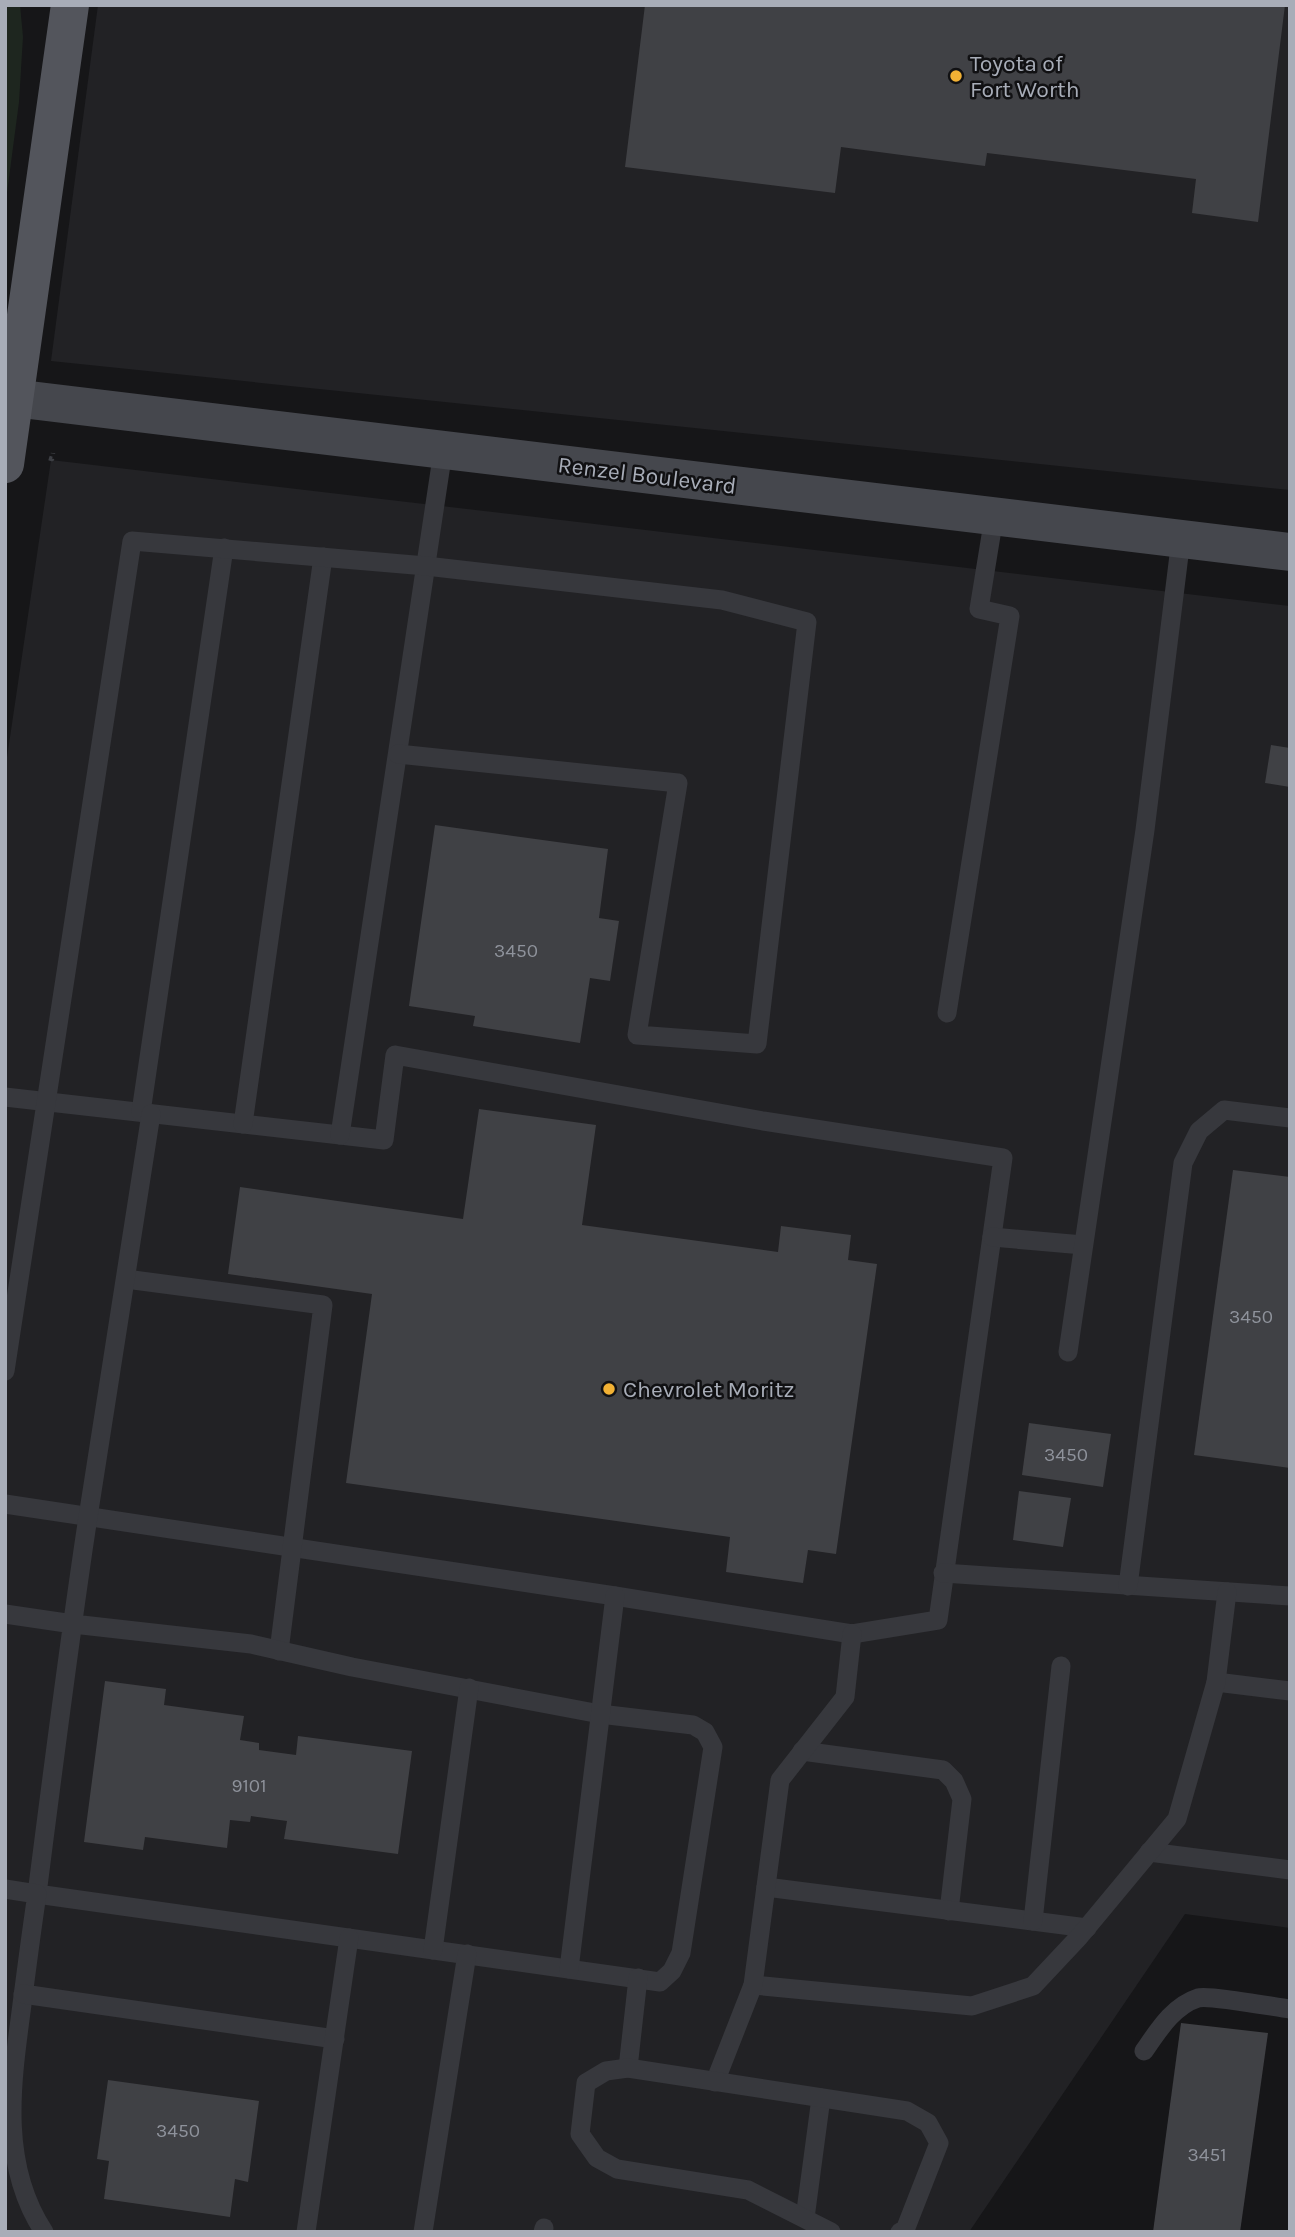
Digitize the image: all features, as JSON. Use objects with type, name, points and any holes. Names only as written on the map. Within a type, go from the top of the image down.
[{"type":"main road","points":[[5,464],[10,398],[70,5]]},
{"type":"street","name":"Renzel Boulevard","points":[[10,398],[1290,552]]},
{"type":"lane","points":[[340,1135],[443,450]]},
{"type":"lane","points":[[947,1013],[1010,616],[979,609],[994,517]]},
{"type":"lane","points":[[1068,1352],[1145,830],[1181,540]]},
{"type":"lane","points":[[5,1371],[132,541],[426,565],[722,600],[807,622],[757,1044],[637,1035],[678,783],[398,754]]},
{"type":"lane","points":[[44,2232],[33,2216],[8,2142],[11,2086],[88,1517],[125,1279],[224,548]]},
{"type":"lane","points":[[243,1124],[323,557]]},
{"type":"lane","points":[[5,1097],[383,1140],[395,1055],[763,1121],[1003,1158],[938,1620],[852,1634],[5,1504]]},
{"type":"lane","points":[[1128,1586],[1183,1163],[1199,1131],[1224,1110],[1290,1118]]},
{"type":"lane","points":[[992,1237],[1083,1245]]},
{"type":"lane","points":[[125,1279],[323,1305],[279,1651]]},
{"type":"lane","points":[[943,1573],[1290,1596]]},
{"type":"lane","points":[[752,1985],[972,2006],[1033,1986],[1087,1928],[1177,1819],[1216,1682],[1227,1592]]},
{"type":"lane","points":[[569,1969],[615,1596]]},
{"type":"lane","points":[[5,1614],[251,1644],[352,1667],[600,1714],[694,1725],[705,1732],[713,1747],[681,1953],[672,1971],[660,1982],[5,1889]]},
{"type":"lane","points":[[715,2081],[752,1985],[779,1780],[845,1697],[852,1634]]},
{"type":"lane","points":[[1032,1922],[1061,1666]]},
{"type":"lane","points":[[1216,1682],[1290,1691]]},
{"type":"lane","points":[[433,1950],[468,1688]]},
{"type":"lane","points":[[802,1751],[943,1770],[954,1781],[962,1799],[949,1911]]},
{"type":"lane","points":[[1149,1852],[1290,1870]]},
{"type":"lane","points":[[766,1887],[1087,1928]]},
{"type":"lane","points":[[306,2232],[349,1938]]},
{"type":"lane","points":[[423,2232],[467,1954]]},
{"type":"lane","points":[[628,2068],[638,1978]]},
{"type":"lane","points":[[23,1994],[335,2039]]},
{"type":"lane","points":[[1144,2051],[1161,2025],[1180,2007],[1200,1997],[1290,2009]]},
{"type":"lane","points":[[831,2232],[748,2190],[617,2169],[597,2158],[580,2134],[586,2082],[606,2071],[628,2068],[907,2111],[928,2123],[939,2143],[905,2230],[900,2232]]},
{"type":"lane","points":[[805,2218],[821,2098]]},
{"type":"shaded area","points":[[7,5],[20,5],[23,37],[19,102],[5,208]]},
{"type":"shaded area","points":[[98,5],[1290,5],[1290,490],[51,361]]},
{"type":"shaded area","points":[[51,460],[1290,606],[1290,1928],[1185,1914],[969,2232],[5,2232],[5,771]]},
{"type":"building","name":"Toyota of Fort Worth","points":[[645,5],[1285,5],[1258,222],[1192,213],[1196,179],[987,153],[985,166],[841,147],[835,193],[625,167]]},
{"type":"building","points":[[1271,745],[1290,748],[1290,787],[1265,783]]},
{"type":"building","points":[[435,825],[608,849],[599,918],[619,921],[610,981],[590,978],[580,1043],[473,1026],[475,1016],[409,1006]]},
{"type":"building","name":"Chevrolet Moritz","points":[[479,1109],[596,1125],[582,1225],[778,1252],[781,1226],[851,1235],[848,1260],[877,1264],[836,1554],[808,1550],[803,1583],[726,1572],[730,1537],[346,1483],[372,1294],[228,1274],[240,1187],[463,1219]]},
{"type":"building","points":[[1233,1170],[1290,1177],[1290,1468],[1194,1455]]},
{"type":"building","points":[[1029,1423],[1111,1434],[1103,1487],[1022,1475]]},
{"type":"building","points":[[1019,1491],[1071,1498],[1063,1547],[1013,1540]]},
{"type":"building","points":[[105,1681],[166,1689],[164,1705],[244,1716],[240,1740],[259,1743],[259,1750],[296,1755],[298,1736],[412,1751],[398,1854],[284,1839],[287,1821],[251,1816],[250,1822],[230,1820],[227,1848],[145,1837],[143,1850],[84,1842]]},
{"type":"building","points":[[1181,2023],[1268,2033],[1240,2232],[1153,2232]]},
{"type":"building","points":[[108,2080],[259,2101],[248,2182],[235,2179],[230,2217],[104,2199],[109,2161],[97,2159]]},
{"type":"place","name":"Toyota of Fort Worth","points":[[956,76]]},
{"type":"place","name":"Chevrolet Moritz","points":[[609,1389]]}]
